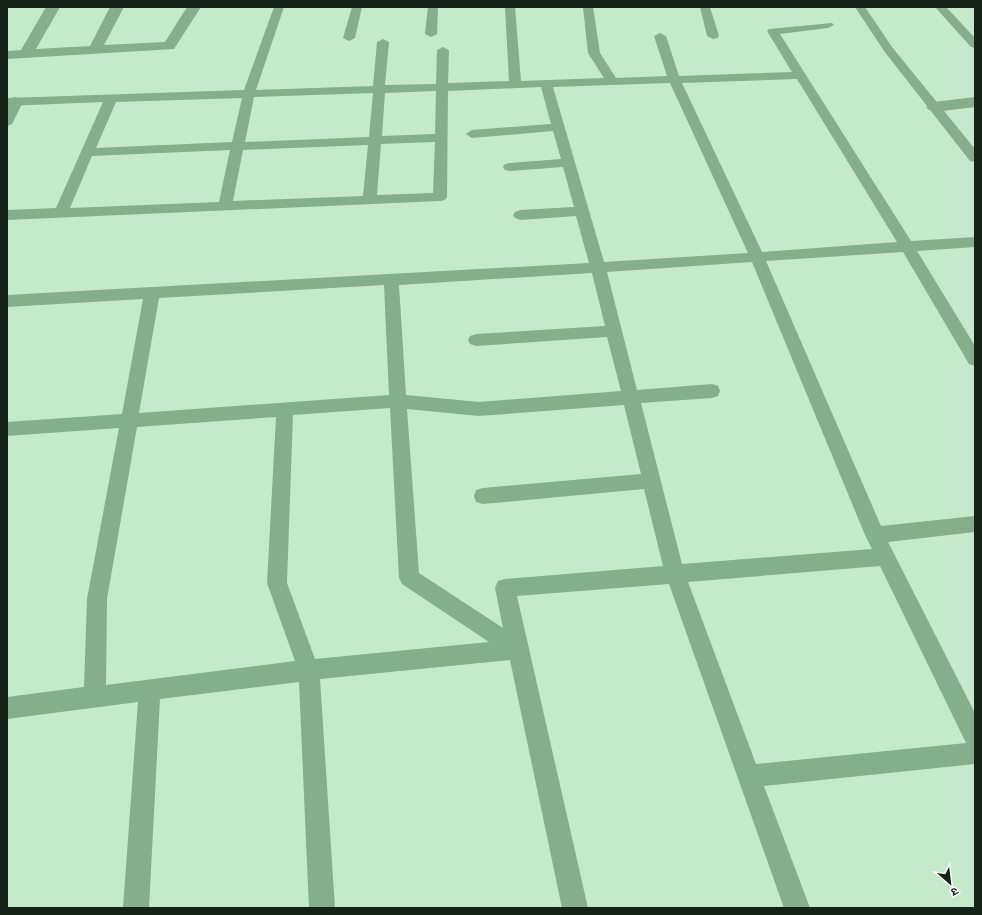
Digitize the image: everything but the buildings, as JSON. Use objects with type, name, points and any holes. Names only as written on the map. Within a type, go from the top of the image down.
[{"type":"street","points":[[26,54],[53,7]]},
{"type":"street","points":[[95,50],[117,7]]},
{"type":"street","points":[[7,55],[169,46],[194,7]]},
{"type":"street","points":[[7,121],[11,102]]},
{"type":"street","points":[[934,107],[975,102]]},
{"type":"lane","points":[[224,206],[249,93],[280,7]]},
{"type":"lane","points":[[349,38],[357,7]]},
{"type":"lane","points":[[431,34],[433,7]]},
{"type":"lane","points":[[510,7],[515,84]]},
{"type":"lane","points":[[588,7],[594,53],[612,81]]},
{"type":"lane","points":[[705,7],[713,36]]},
{"type":"lane","points":[[860,7],[888,49],[975,158]]},
{"type":"lane","points":[[940,7],[975,45]]},
{"type":"lane","points":[[828,25],[773,31],[799,75],[907,246],[975,360]]},
{"type":"lane","points":[[660,36],[674,79],[757,257],[875,535],[975,737]]},
{"type":"lane","points":[[370,200],[384,42]]},
{"type":"lane","points":[[7,215],[440,197],[443,50]]},
{"type":"lane","points":[[11,102],[442,86],[799,75]]},
{"type":"lane","points":[[546,83],[598,268],[675,574],[797,908]]},
{"type":"lane","points":[[61,212],[110,98]]},
{"type":"lane","points":[[472,134],[559,127]]},
{"type":"lane","points":[[88,152],[441,138]]},
{"type":"lane","points":[[510,167],[568,162]]},
{"type":"lane","points":[[520,215],[582,211]]},
{"type":"lane","points":[[7,301],[598,268],[975,242]]},
{"type":"lane","points":[[391,280],[409,578],[518,649]]},
{"type":"lane","points":[[95,697],[97,599],[152,293]]},
{"type":"lane","points":[[476,340],[614,331]]},
{"type":"lane","points":[[7,429],[398,402],[478,410],[712,390]]},
{"type":"lane","points":[[285,409],[277,583],[309,670],[322,908]]},
{"type":"lane","points":[[483,496],[652,481]]},
{"type":"lane","points":[[875,535],[975,524]]},
{"type":"lane","points":[[575,908],[505,588],[886,557]]},
{"type":"lane","points":[[7,708],[309,670],[518,649]]},
{"type":"lane","points":[[136,908],[150,690]]},
{"type":"lane","points":[[748,776],[975,753]]}]
